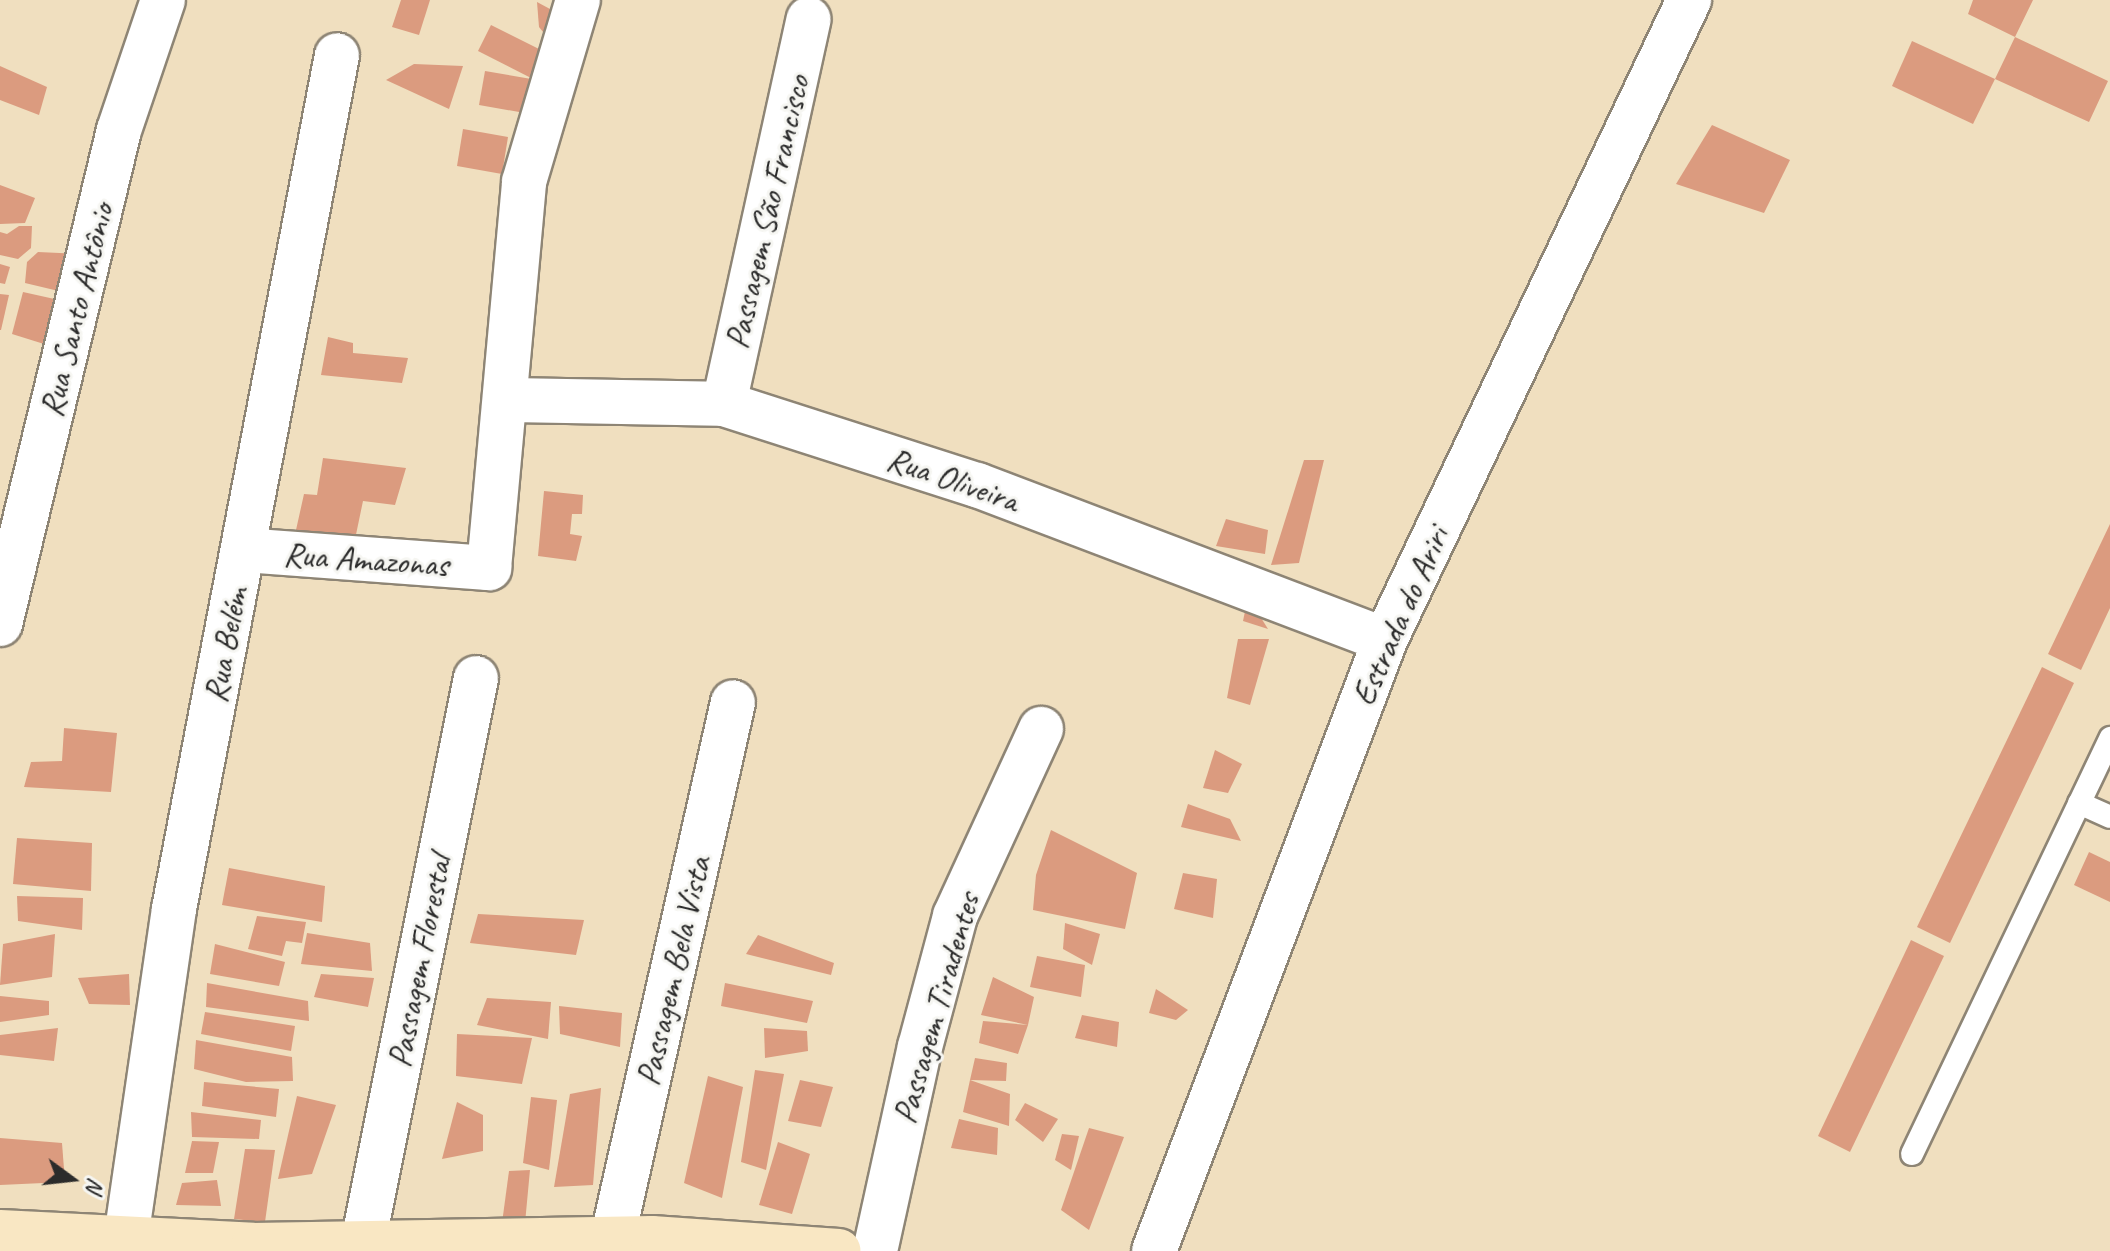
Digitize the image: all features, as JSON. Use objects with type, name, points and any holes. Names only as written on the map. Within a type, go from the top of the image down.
[{"type":"main road","points":[[0,1232],[363,1243],[652,1238],[839,1251]]},
{"type":"street","name":"Rua Santo Antônio","points":[[0,624],[119,130],[163,0]]},
{"type":"street","points":[[505,400],[524,182],[578,0]]},
{"type":"street","name":"Estrada do Ariri","points":[[1154,1251],[1385,640],[1689,0]]},
{"type":"street","name":"Passagem São Francisco","points":[[724,404],[809,19]]},
{"type":"street","name":"Rua Belém","points":[[126,1238],[174,909],[337,55]]},
{"type":"street","name":"Rua Oliveira","points":[[505,400],[724,404],[977,485],[1385,640]]},
{"type":"street","name":"Rua Amazonas","points":[[243,550],[489,568],[505,400]]},
{"type":"street","name":"Passagem Florestal","points":[[363,1243],[476,678]]},
{"type":"street","name":"Passagem Bela Vista","points":[[612,1240],[733,702]]},
{"type":"street","name":"Passagem Tiradentes","points":[[875,1251],[955,916],[1041,729]]},
{"type":"lane","points":[[1912,1154],[2110,738]]},
{"type":"lane","points":[[2079,803],[2110,817]]},
{"type":"building","points":[[401,0],[430,0],[419,35],[392,27]]},
{"type":"building","points":[[1973,0],[2033,0],[2015,37],[1968,14]]},
{"type":"building","points":[[537,2],[563,16],[552,43],[539,27]]},
{"type":"building","points":[[491,25],[549,54],[535,80],[478,51]]},
{"type":"building","points":[[2015,37],[2108,81],[2089,122],[1995,79]]},
{"type":"building","points":[[1912,41],[1995,79],[1973,124],[1892,86]]},
{"type":"building","points":[[414,64],[463,66],[449,109],[386,80]]},
{"type":"building","points":[[0,66],[47,87],[39,115],[0,100]]},
{"type":"building","points":[[485,71],[543,81],[536,115],[479,105]]},
{"type":"building","points":[[1712,125],[1790,160],[1764,213],[1676,184]]},
{"type":"building","points":[[463,129],[508,137],[502,174],[457,166]]},
{"type":"building","points":[[0,185],[35,198],[25,223],[0,224]]},
{"type":"building","points":[[19,226],[32,226],[31,248],[18,259],[0,255],[0,232],[7,234]]},
{"type":"building","points":[[38,252],[81,254],[67,293],[25,283],[27,262]]},
{"type":"building","points":[[0,264],[10,267],[5,284],[0,283]]},
{"type":"building","points":[[23,292],[68,302],[60,349],[12,334]]},
{"type":"building","points":[[0,294],[9,295],[1,330],[0,330]]},
{"type":"building","points":[[328,337],[353,343],[353,353],[408,358],[402,383],[321,375]]},
{"type":"building","points":[[323,458],[406,468],[395,505],[363,501],[353,549],[294,539],[304,494],[317,495]]},
{"type":"building","points":[[1304,460],[1324,460],[1299,563],[1271,565]]},
{"type":"building","points":[[544,491],[583,495],[582,514],[572,514],[570,534],[582,536],[576,561],[538,556]]},
{"type":"building","points":[[1226,519],[1268,530],[1265,554],[1216,546]]},
{"type":"building","points":[[2110,524],[2110,608],[2081,670],[2048,654]]},
{"type":"building","points":[[1248,597],[1268,629],[1243,621]]},
{"type":"building","points":[[1238,639],[1269,639],[1250,705],[1227,698]]},
{"type":"building","points":[[2042,667],[2074,683],[1950,943],[1917,927]]},
{"type":"building","points":[[64,728],[117,733],[111,792],[24,787],[31,762],[62,761]]},
{"type":"building","points":[[1215,750],[1242,764],[1228,793],[1203,788]]},
{"type":"building","points":[[1188,804],[1230,819],[1241,841],[1181,827]]},
{"type":"building","points":[[1051,830],[1137,873],[1125,929],[1033,910],[1036,875]]},
{"type":"building","points":[[17,838],[92,843],[91,891],[13,884]]},
{"type":"building","points":[[2089,852],[2110,862],[2110,902],[2074,885]]},
{"type":"building","points":[[229,868],[325,886],[322,922],[222,905]]},
{"type":"building","points":[[1183,873],[1217,879],[1213,918],[1174,909]]},
{"type":"building","points":[[17,896],[83,898],[82,930],[18,921]]},
{"type":"building","points":[[478,914],[584,920],[576,955],[470,943]]},
{"type":"building","points":[[257,916],[306,922],[302,943],[286,941],[282,956],[248,949]]},
{"type":"building","points":[[1065,923],[1100,934],[1092,965],[1063,949]]},
{"type":"building","points":[[307,933],[370,943],[372,971],[301,964]]},
{"type":"building","points":[[55,934],[52,977],[0,985],[3,944]]},
{"type":"building","points":[[758,935],[834,963],[831,975],[746,954]]},
{"type":"building","points":[[1911,940],[1944,956],[1850,1152],[1818,1136]]},
{"type":"building","points":[[215,944],[285,962],[279,986],[210,974]]},
{"type":"building","points":[[1037,956],[1085,965],[1081,997],[1030,987]]},
{"type":"building","points":[[129,974],[130,1005],[89,1004],[78,978]]},
{"type":"building","points":[[321,974],[374,978],[368,1007],[314,997]]},
{"type":"building","points":[[993,977],[1034,997],[1028,1025],[981,1015]]},
{"type":"building","points":[[207,983],[308,1001],[309,1021],[206,1007]]},
{"type":"building","points":[[725,983],[813,1001],[807,1023],[721,1006]]},
{"type":"building","points":[[1156,989],[1188,1010],[1176,1020],[1149,1013]]},
{"type":"building","points":[[0,996],[49,1001],[49,1015],[0,1022]]},
{"type":"building","points":[[487,998],[551,1002],[548,1039],[477,1025]]},
{"type":"building","points":[[559,1006],[622,1013],[620,1047],[560,1034]]},
{"type":"building","points":[[205,1012],[295,1026],[291,1051],[201,1034]]},
{"type":"building","points":[[1082,1015],[1119,1022],[1117,1047],[1075,1038]]},
{"type":"building","points":[[983,1021],[1028,1025],[1018,1054],[979,1043]]},
{"type":"building","points":[[58,1028],[54,1061],[0,1055],[0,1035]]},
{"type":"building","points":[[764,1028],[807,1031],[808,1051],[765,1058]]},
{"type":"building","points":[[457,1034],[532,1038],[522,1084],[456,1076]]},
{"type":"building","points":[[196,1040],[292,1057],[293,1081],[246,1082],[194,1069]]},
{"type":"building","points":[[975,1058],[1007,1063],[1006,1081],[970,1080]]},
{"type":"building","points":[[755,1070],[784,1074],[766,1170],[741,1162]]},
{"type":"building","points":[[708,1076],[743,1087],[722,1198],[684,1183]]},
{"type":"building","points":[[800,1080],[833,1087],[821,1127],[788,1121]]},
{"type":"building","points":[[970,1080],[1010,1094],[1009,1126],[963,1112]]},
{"type":"building","points":[[204,1082],[279,1089],[276,1117],[202,1106]]},
{"type":"building","points":[[601,1088],[593,1185],[554,1187],[570,1094]]},
{"type":"building","points":[[297,1096],[336,1105],[312,1174],[278,1179]]},
{"type":"building","points":[[531,1097],[557,1100],[549,1170],[523,1163]]},
{"type":"building","points":[[457,1102],[483,1115],[483,1151],[442,1159]]},
{"type":"building","points":[[1025,1103],[1058,1119],[1043,1142],[1015,1120]]},
{"type":"building","points":[[191,1112],[261,1120],[259,1139],[192,1137]]},
{"type":"building","points":[[959,1119],[998,1128],[997,1155],[951,1148]]},
{"type":"building","points":[[1089,1128],[1124,1137],[1089,1230],[1061,1210]]},
{"type":"building","points":[[1062,1134],[1079,1136],[1071,1170],[1055,1160]]},
{"type":"building","points":[[0,1138],[62,1143],[65,1182],[0,1185]]},
{"type":"building","points":[[192,1141],[219,1142],[213,1173],[185,1173]]},
{"type":"building","points":[[778,1142],[810,1154],[792,1214],[759,1205]]},
{"type":"building","points":[[245,1149],[275,1150],[265,1222],[234,1219]]},
{"type":"building","points":[[530,1170],[525,1223],[502,1223],[509,1171]]},
{"type":"building","points":[[217,1180],[221,1206],[176,1205],[182,1183]]}]
